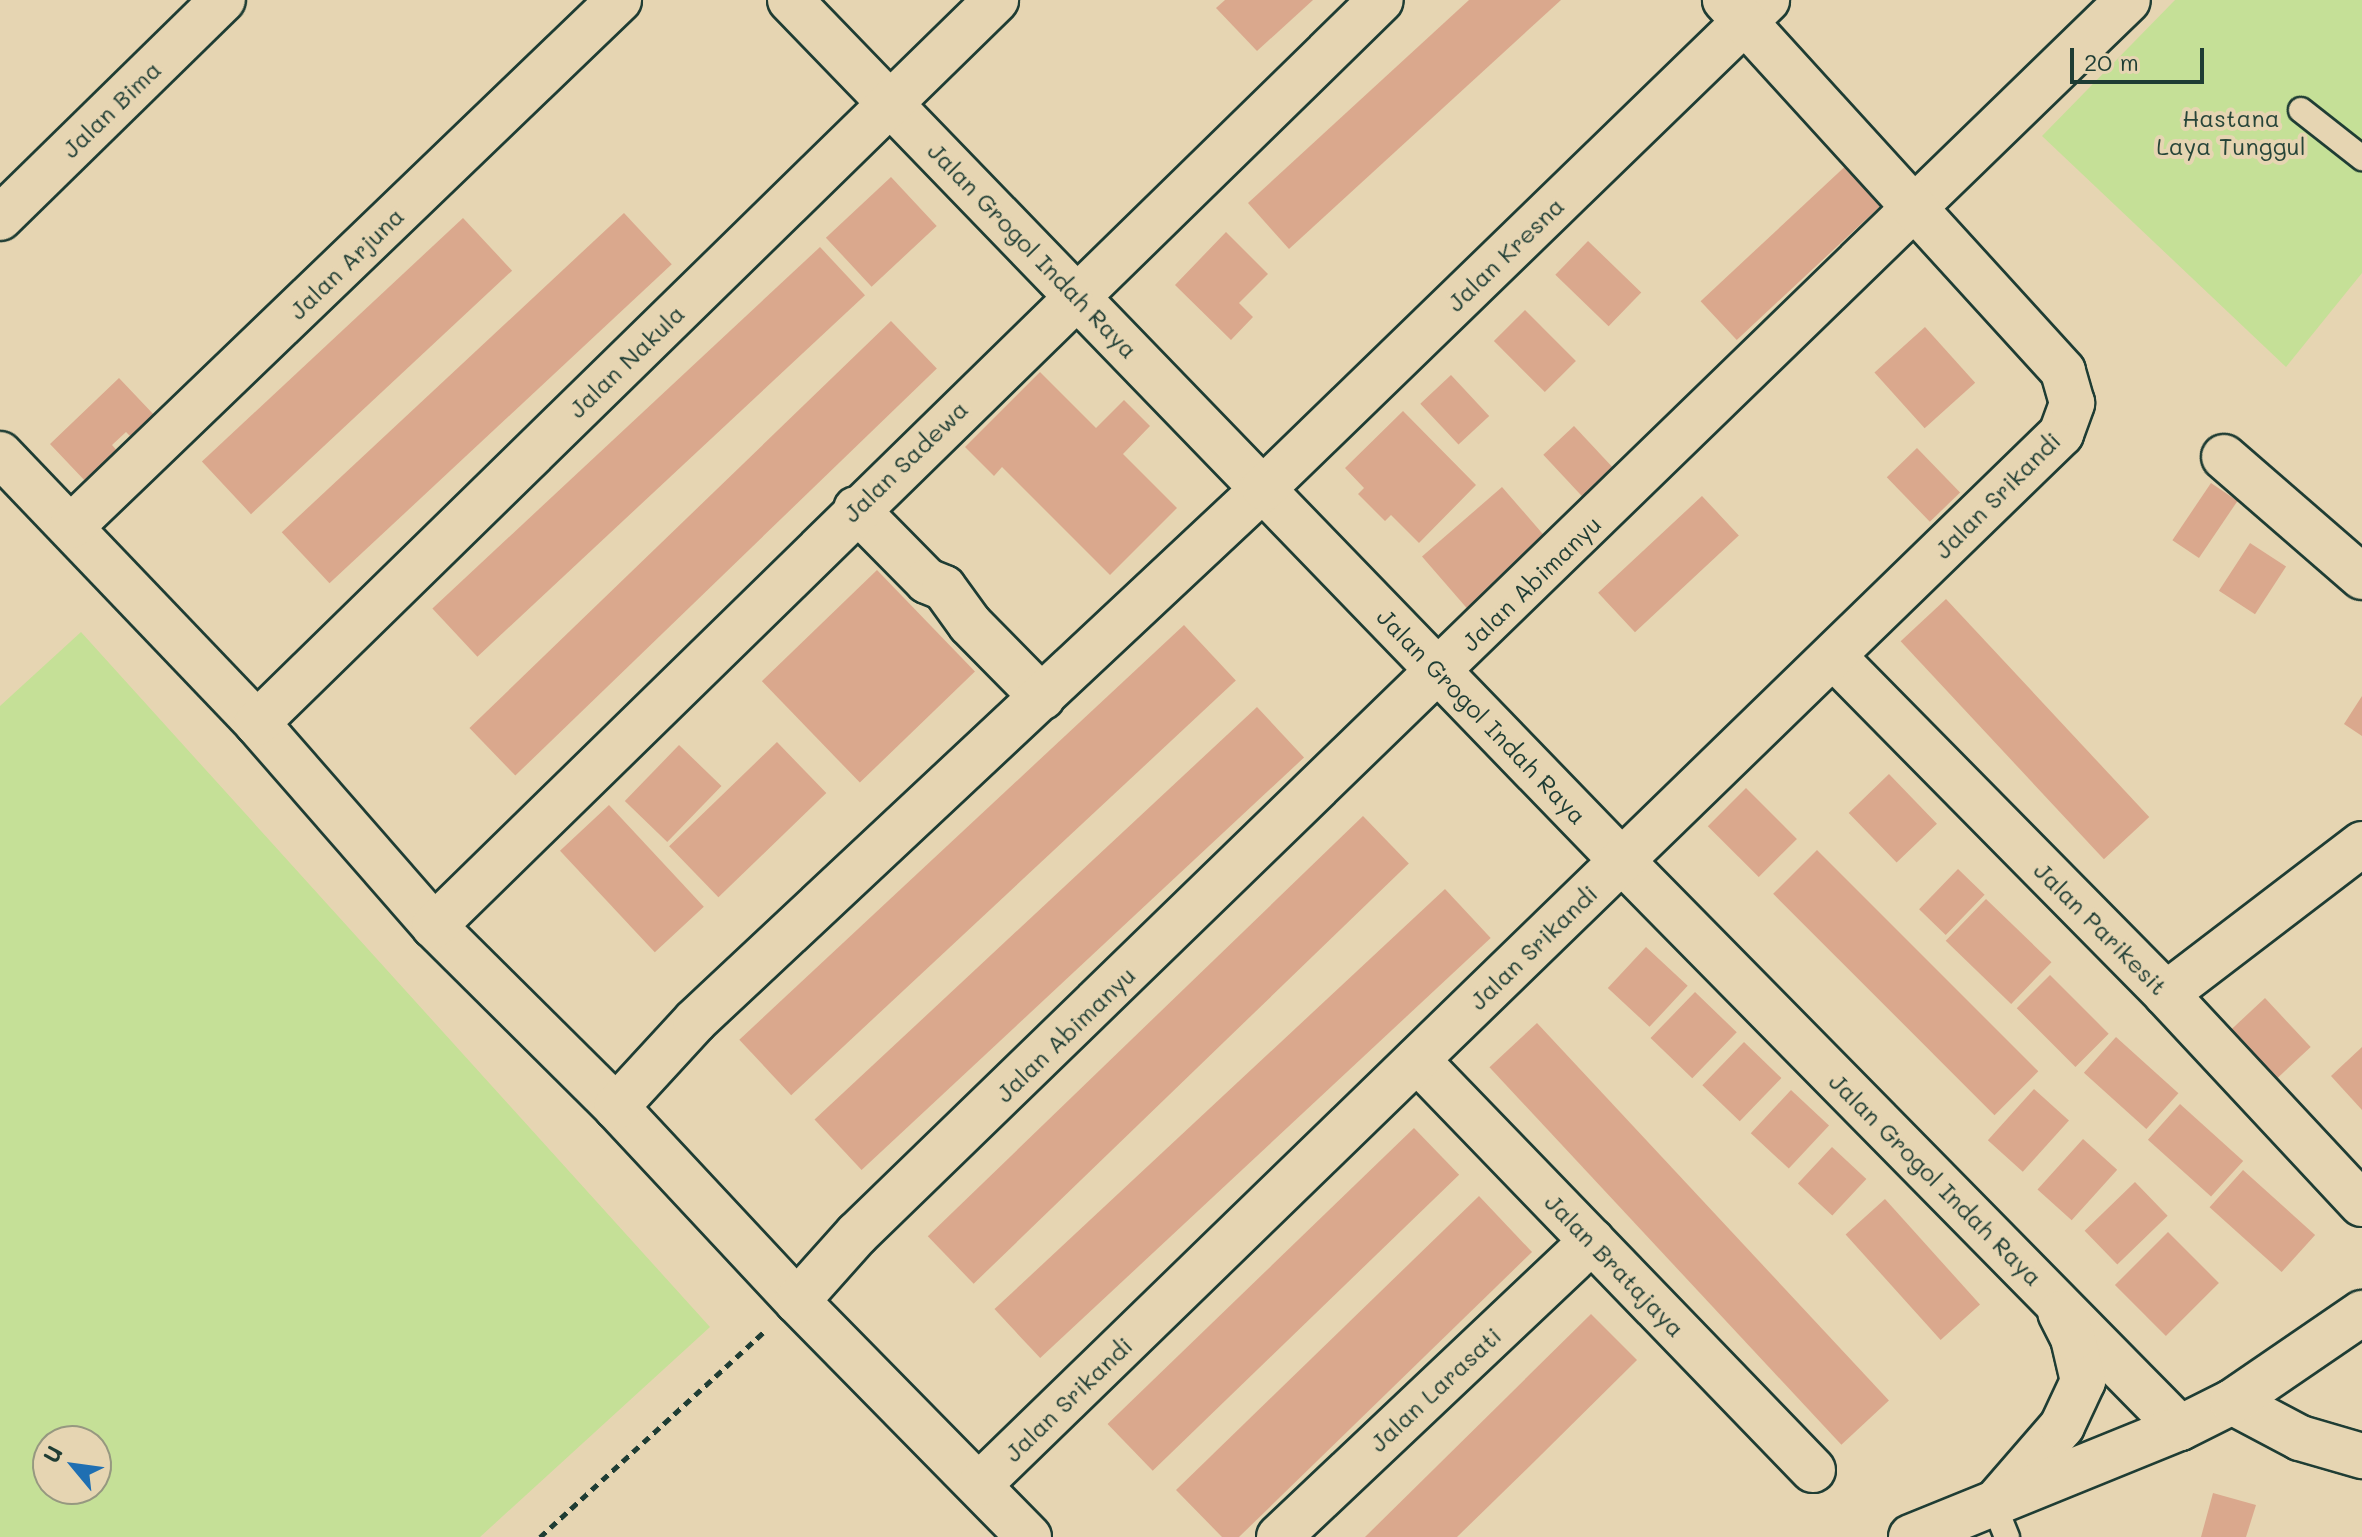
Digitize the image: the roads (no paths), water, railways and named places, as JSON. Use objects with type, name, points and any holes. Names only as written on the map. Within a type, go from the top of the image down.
[{"type":"street","name":"Jalan Bima","points":[[0,218],[223,0]]},
{"type":"street","name":"Jalan Arjuna","points":[[72,526],[619,0]]},
{"type":"street","name":"Jalan Grogol Indah Raya","points":[[790,0],[1264,488],[1438,672],[2180,1428]]},
{"type":"street","name":"Jalan Nakula","points":[[257,723],[996,0]]},
{"type":"street","name":"Jalan Sadewa","points":[[434,926],[856,509],[1381,0]]},
{"type":"street","name":"Jalan Abimanyu","points":[[797,1301],[857,1234],[1919,208],[2128,0]]},
{"type":"street","points":[[1746,7],[1919,208]]},
{"type":"street","name":"Jalan Kresna","points":[[616,1107],[695,1021],[1264,488],[1746,7]]},
{"type":"street","name":"Jalan Srikandi","points":[[981,1483],[2061,434],[2072,403],[2063,371],[1919,208]]},
{"type":"street","points":[[0,454],[257,723],[434,926],[616,1107],[797,1301],[981,1483],[1029,1537]]},
{"type":"street","points":[[2224,457],[2362,577]]},
{"type":"street","points":[[856,509],[927,581],[944,588],[965,609],[970,624],[1042,697]]},
{"type":"street","name":"Jalan Parikesit","points":[[1834,657],[2166,994],[2362,1204]]},
{"type":"street","points":[[2166,994],[2362,844]]},
{"type":"street","name":"Jalan Bratajaya","points":[[1417,1060],[1813,1470]]},
{"type":"street","name":"Jalan Larasati","points":[[1279,1537],[1592,1241]]},
{"type":"street","points":[[2000,1521],[2062,1426],[2083,1381],[2073,1338],[2051,1295]]},
{"type":"street","points":[[1911,1537],[2000,1521],[2232,1402],[2362,1313]]},
{"type":"street","points":[[2232,1402],[2300,1438],[2362,1456]]},
{"type":"lane","points":[[2301,110],[2362,158]]},
{"type":"park label","name":"Hastana Laya Tunggul","points":[[2231,132]]}]
